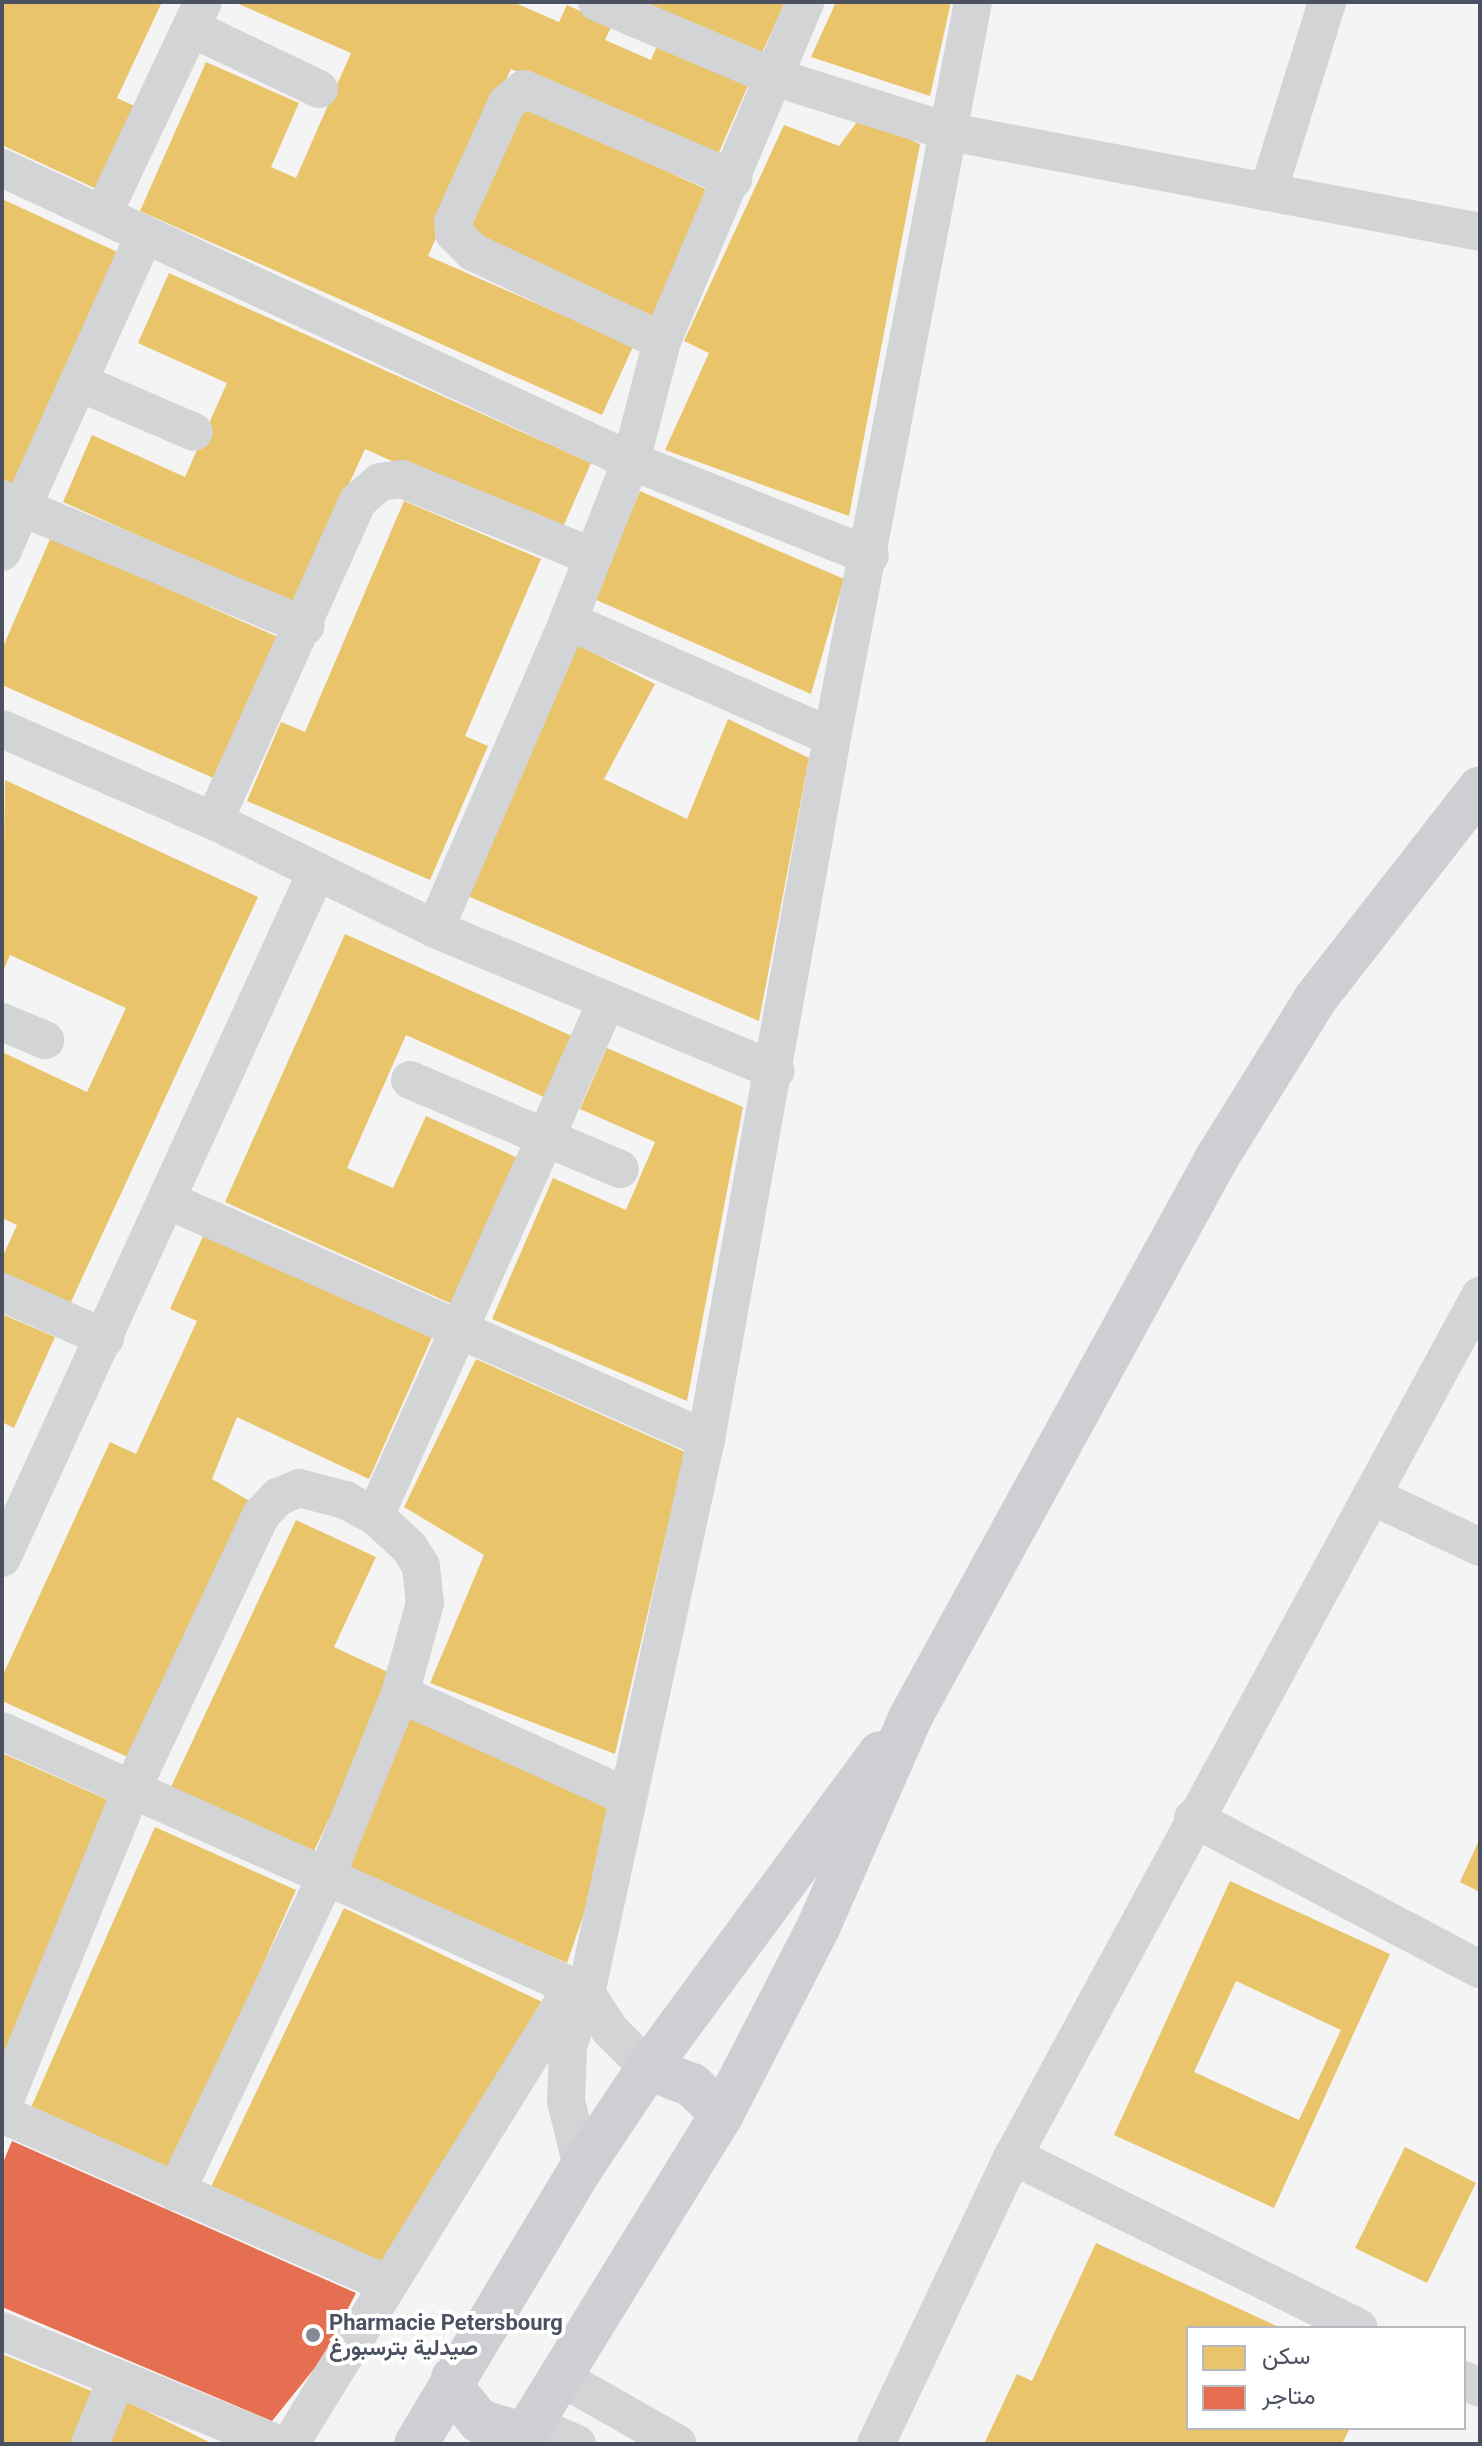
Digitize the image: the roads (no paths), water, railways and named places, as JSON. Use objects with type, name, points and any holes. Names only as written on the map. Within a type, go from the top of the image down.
[{"type":"main road","points":[[453,2378],[458,2395],[479,2421],[525,2434],[562,2378],[722,2114],[818,1928],[910,1718],[1265,1076],[1370,923],[1480,788]]},
{"type":"main road","points":[[416,2444],[582,2167],[648,2068],[805,1848],[910,1718]]},
{"type":"main road","points":[[648,2068],[692,2085],[722,2114]]},
{"type":"street","points":[[597,2],[774,77],[950,132],[1480,232]]},
{"type":"street","points":[[435,929],[568,621],[591,556],[631,461],[662,341],[733,179],[805,2]]},
{"type":"street","points":[[582,2167],[566,2101],[568,2046],[579,1990],[628,1797],[706,1439],[776,1071],[832,737],[870,556],[973,2]]},
{"type":"street","points":[[1268,192],[1327,2]]},
{"type":"street","points":[[104,212],[197,15],[319,89]]},
{"type":"street","points":[[662,341],[473,252],[454,233],[453,222],[507,103],[524,89],[733,179]]},
{"type":"street","points":[[2,168],[104,212],[143,238],[631,461],[870,556]]},
{"type":"street","points":[[2,552],[12,504],[78,382],[143,238]]},
{"type":"street","points":[[78,382],[194,432]]},
{"type":"street","points":[[214,821],[305,626],[358,501],[390,478],[591,556]]},
{"type":"street","points":[[12,504],[305,626]]},
{"type":"street","points":[[568,621],[832,737]]},
{"type":"street","points":[[2,729],[214,821],[435,929],[776,1071]]},
{"type":"street","points":[[2,1558],[317,871]]},
{"type":"street","points":[[375,1516],[607,1001]]},
{"type":"street","points":[[2,1022],[45,1040]]},
{"type":"street","points":[[410,1080],[620,1169]]},
{"type":"street","points":[[167,1200],[706,1439]]},
{"type":"street","points":[[2,1292],[105,1338]]},
{"type":"street","points":[[876,2444],[1013,2156],[1193,1818],[1480,1296]]},
{"type":"street","points":[[2,2107],[132,1789],[271,1502],[299,1488],[314,1489],[375,1516],[409,1547],[425,1583],[425,1603],[400,1694],[326,1877],[176,2192]]},
{"type":"street","points":[[1372,1496],[1480,1547]]},
{"type":"street","points":[[400,1694],[628,1797]]},
{"type":"street","points":[[2,1731],[579,1990],[610,2030],[648,2068]]},
{"type":"street","points":[[1193,1818],[1480,1969]]},
{"type":"street","points":[[290,2444],[388,2284],[579,1990]]},
{"type":"street","points":[[2,2114],[388,2284]]},
{"type":"street","points":[[1013,2156],[1355,2326]]},
{"type":"street","points":[[2,2331],[277,2444]]},
{"type":"street","points":[[90,2444],[117,2378]]},
{"type":"street","points":[[562,2378],[678,2444]]},
{"type":"street","points":[[525,2434],[577,2444]]},
{"type":"place","name":"Pharmacie Petersbourg صيدلية بترسبورغ","points":[[313,2335]]}]
